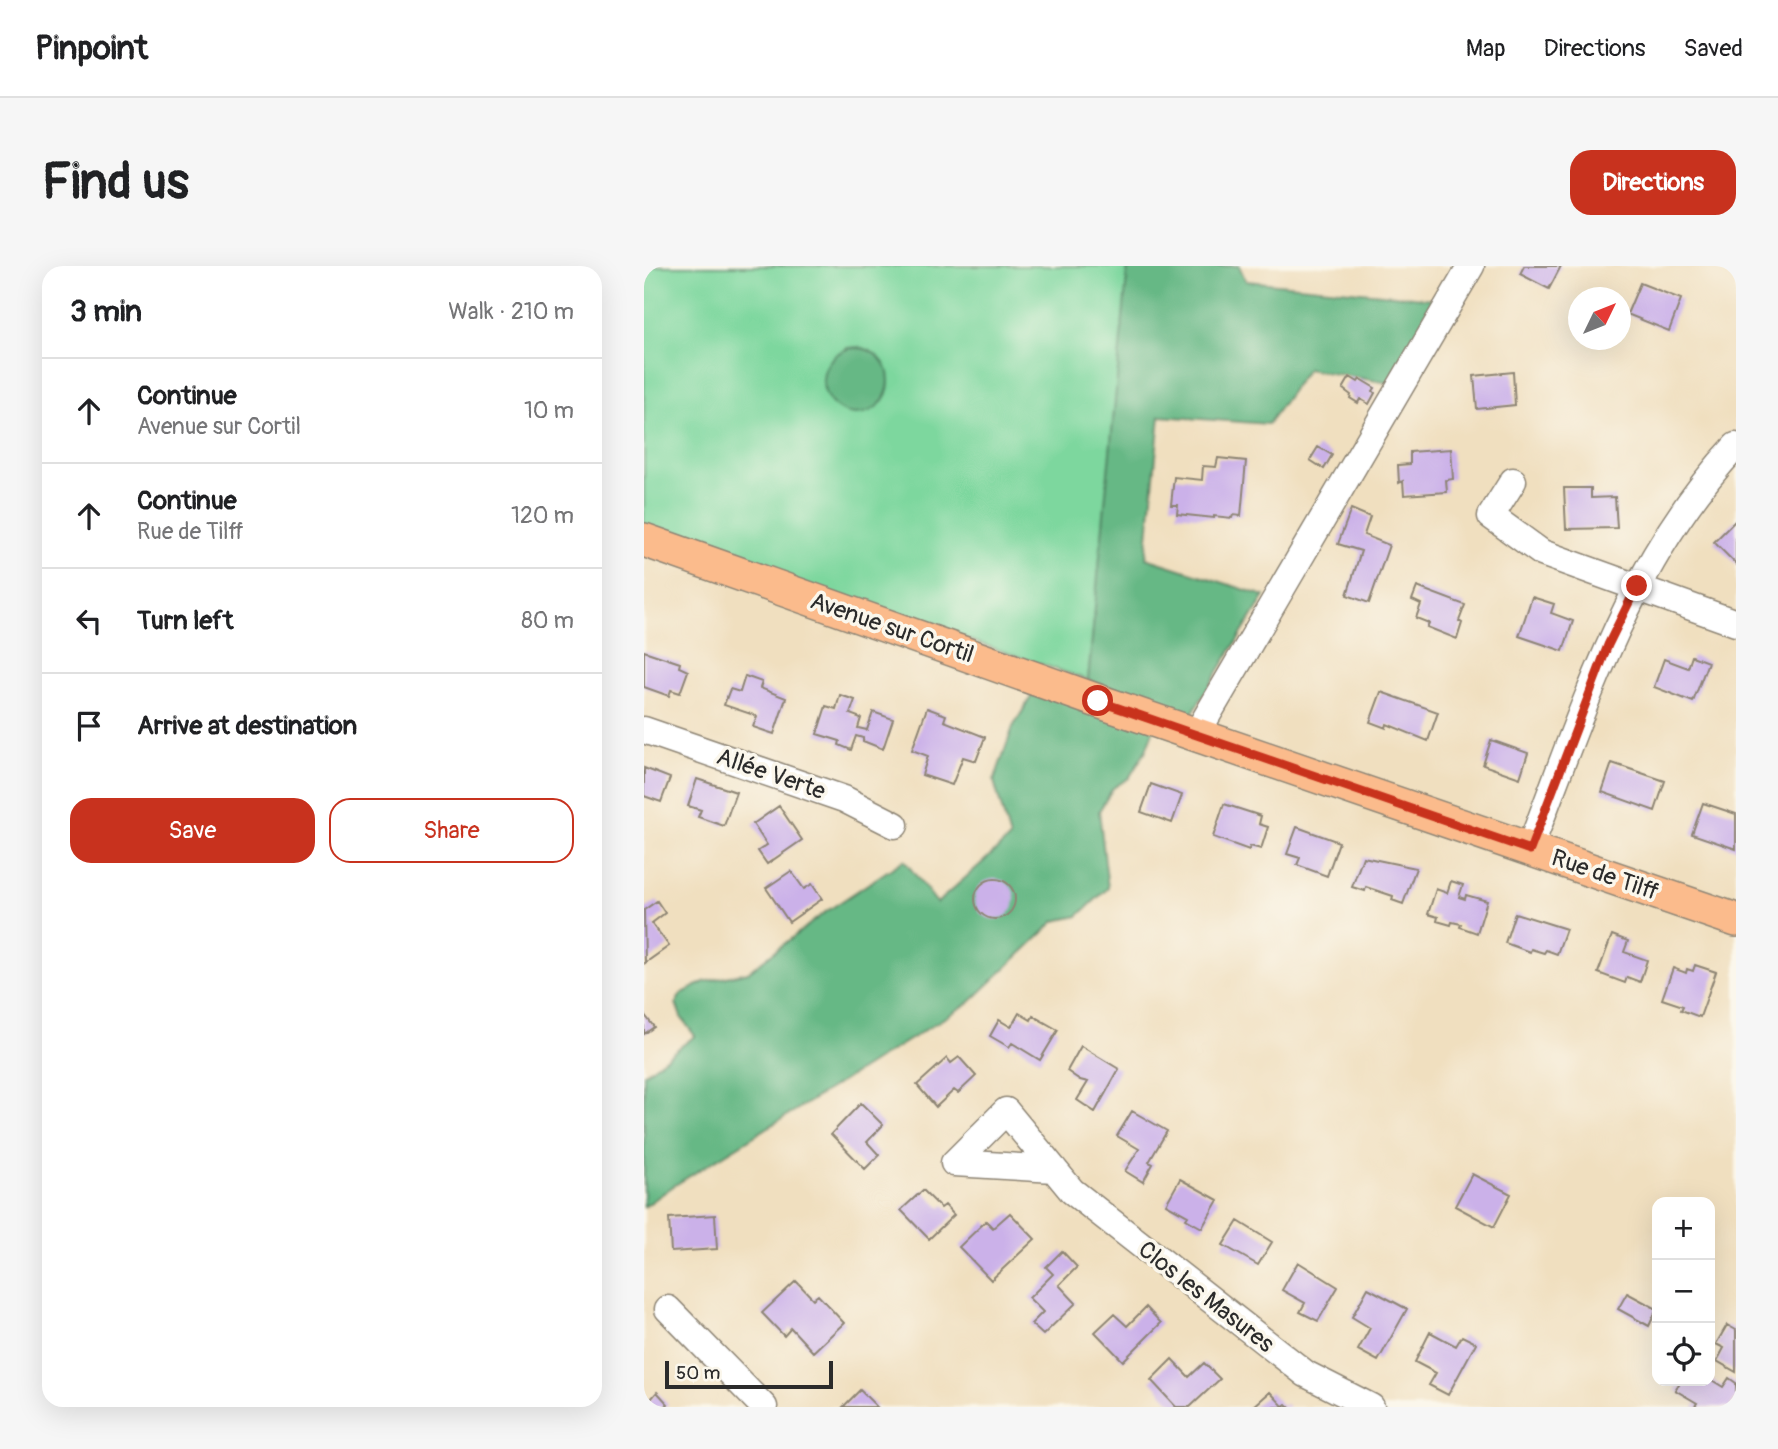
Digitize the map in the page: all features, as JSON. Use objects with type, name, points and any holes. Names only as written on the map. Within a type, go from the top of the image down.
[{"type":"main road","name":"Avenue sur Cortil","points":[[644,540],[1141,715]]},
{"type":"main road","name":"Rue de Tilff","points":[[1141,715],[1736,920]]},
{"type":"street","points":[[1197,733],[1471,266]]},
{"type":"street","points":[[1530,850],[1608,645],[1637,586],[1676,520],[1736,446]]},
{"type":"street","points":[[1513,481],[1491,516],[1542,553],[1736,623]]},
{"type":"street","name":"Allée Verte","points":[[644,730],[844,799],[895,825]]},
{"type":"street","name":"Clos les Masures","points":[[1054,1170],[1072,1191],[1306,1374],[1370,1407]]},
{"type":"street","points":[[668,1309],[764,1407]]},
{"type":"green space","points":[[644,266],[1130,266],[1088,680],[644,530]],"holes":[[[846,348],[869,350],[889,384],[879,405]]]},
{"type":"green space","points":[[1128,266],[1239,266],[1246,281],[1435,299],[1394,384],[1307,369],[1268,424],[1160,416],[1146,558],[1265,596],[1191,715],[1088,680]]},
{"type":"green space","points":[[850,348],[862,348],[874,353],[884,363],[889,381],[887,394],[874,409],[862,414],[850,414],[838,409],[828,399],[823,387],[823,375],[828,363],[838,353]]},
{"type":"green space","points":[[1034,692],[1155,726],[1146,750],[1129,778],[1113,788],[1099,811],[1108,888],[1078,916],[1055,921],[970,1002],[644,1207],[644,1074],[695,1036],[681,1017],[676,1003],[681,994],[704,982],[748,972],[824,913],[904,860],[937,903],[1010,838],[994,781],[1013,727]]},
{"type":"building","points":[[1524,266],[1561,266],[1549,289],[1520,274]]},
{"type":"building","points":[[1640,283],[1681,299],[1669,331],[1631,316],[1631,304]]},
{"type":"building","points":[[1513,372],[1515,405],[1477,409],[1474,376]]},
{"type":"building","points":[[1350,377],[1358,382],[1360,379],[1375,388],[1369,404],[1360,399],[1358,403],[1343,389]]},
{"type":"building","points":[[1318,447],[1332,455],[1324,469],[1310,460]]},
{"type":"building","points":[[1451,449],[1453,479],[1446,480],[1447,492],[1404,495],[1403,481],[1399,483],[1398,465],[1410,464],[1410,452]]},
{"type":"building","points":[[1218,458],[1246,461],[1241,516],[1214,518],[1177,514],[1178,505],[1171,505],[1174,477],[1202,480],[1203,466],[1216,467]]},
{"type":"building","points":[[1564,488],[1591,488],[1591,498],[1615,497],[1617,528],[1566,529]]},
{"type":"building","points":[[1351,509],[1370,517],[1364,535],[1389,545],[1369,603],[1347,595],[1361,551],[1338,544]]},
{"type":"building","points":[[1736,520],[1736,564],[1714,542]]},
{"type":"building","points":[[1417,587],[1465,605],[1459,621],[1462,623],[1457,639],[1427,627],[1429,623],[1416,618],[1421,604],[1412,600]]},
{"type":"building","points":[[1532,597],[1554,604],[1551,613],[1573,621],[1563,651],[1519,636]]},
{"type":"building","points":[[644,651],[680,663],[679,667],[688,671],[680,693],[671,690],[669,696],[644,687]]},
{"type":"building","points":[[1692,656],[1708,662],[1693,702],[1654,687],[1664,659],[1688,668]]},
{"type":"building","points":[[745,676],[762,682],[760,688],[786,698],[774,734],[753,727],[757,716],[724,705],[730,689],[740,692]]},
{"type":"building","points":[[1381,692],[1438,712],[1428,741],[1387,724],[1386,728],[1370,722]]},
{"type":"building","points":[[840,695],[855,700],[850,714],[861,718],[858,728],[867,730],[873,712],[893,719],[883,749],[856,736],[851,750],[839,745],[840,741],[817,734],[826,706],[836,709]]},
{"type":"building","points":[[927,708],[946,715],[944,721],[985,737],[976,761],[963,757],[952,785],[922,775],[928,756],[912,750]]},
{"type":"building","points":[[1491,740],[1528,753],[1520,778],[1483,765]]},
{"type":"building","points":[[1612,763],[1665,781],[1655,811],[1602,792]]},
{"type":"building","points":[[644,768],[670,778],[661,802],[644,796]]},
{"type":"building","points":[[697,779],[736,792],[724,826],[698,817],[701,810],[688,806]]},
{"type":"building","points":[[1151,784],[1182,795],[1172,823],[1141,812]]},
{"type":"building","points":[[1703,803],[1736,814],[1736,849],[1692,834]]},
{"type":"building","points":[[1224,804],[1261,816],[1259,824],[1268,827],[1261,849],[1250,846],[1249,850],[1213,837]]},
{"type":"building","points":[[779,806],[802,840],[767,864],[758,851],[767,845],[753,824]]},
{"type":"building","points":[[1297,827],[1339,842],[1327,876],[1297,865],[1300,858],[1287,854]]},
{"type":"building","points":[[1363,857],[1416,868],[1403,904],[1392,900],[1393,896],[1366,887],[1365,891],[1352,887]]},
{"type":"building","points":[[791,871],[804,889],[812,884],[822,899],[789,922],[766,888]]},
{"type":"building","points":[[995,879],[1003,880],[1009,885],[1014,891],[1014,907],[1009,913],[1003,918],[995,919],[987,918],[981,913],[976,907],[975,899],[976,891],[981,885],[987,880]]},
{"type":"building","points":[[1451,881],[1463,885],[1459,897],[1465,899],[1466,895],[1487,901],[1477,933],[1460,927],[1461,924],[1452,922],[1451,925],[1437,921],[1438,917],[1428,914],[1436,889],[1447,893]]},
{"type":"building","points":[[657,901],[665,913],[652,923],[669,946],[645,963],[644,910]]},
{"type":"building","points":[[1515,913],[1566,929],[1557,954],[1546,950],[1544,953],[1531,949],[1530,952],[1505,943]]},
{"type":"building","points":[[1612,935],[1628,941],[1624,952],[1647,960],[1640,982],[1627,977],[1625,983],[1598,973]]},
{"type":"building","points":[[1695,965],[1716,972],[1700,1017],[1681,1010],[1683,1006],[1662,999],[1673,968],[1686,973],[1687,969],[1693,971]]},
{"type":"building","points":[[1019,1013],[1031,1020],[1033,1016],[1058,1030],[1040,1060],[1012,1043],[1009,1047],[990,1036],[999,1020],[1011,1027]]},
{"type":"building","points":[[644,1014],[654,1027],[644,1034]]},
{"type":"building","points":[[1081,1046],[1119,1069],[1095,1112],[1077,1100],[1088,1082],[1067,1071]]},
{"type":"building","points":[[959,1057],[976,1076],[958,1093],[954,1090],[936,1107],[917,1085],[947,1058],[951,1063]]},
{"type":"building","points":[[861,1103],[883,1125],[867,1142],[879,1155],[865,1169],[831,1134]]},
{"type":"building","points":[[1132,1111],[1167,1131],[1149,1162],[1153,1164],[1143,1182],[1125,1171],[1139,1149],[1117,1136]]},
{"type":"building","points":[[1472,1174],[1511,1194],[1494,1227],[1455,1206]]},
{"type":"building","points":[[1180,1179],[1218,1200],[1202,1228],[1186,1219],[1188,1216],[1166,1204]]},
{"type":"building","points":[[923,1190],[941,1208],[945,1205],[954,1215],[929,1239],[901,1210]]},
{"type":"building","points":[[1010,1213],[1035,1239],[991,1280],[959,1247],[986,1221],[993,1228]]},
{"type":"building","points":[[715,1215],[717,1249],[671,1252],[669,1218]]},
{"type":"building","points":[[1238,1221],[1272,1242],[1258,1265],[1223,1245]]},
{"type":"building","points":[[1062,1251],[1077,1267],[1059,1285],[1076,1303],[1043,1335],[1031,1324],[1043,1312],[1029,1298],[1053,1274],[1046,1267]]},
{"type":"building","points":[[1298,1262],[1338,1287],[1318,1321],[1300,1312],[1305,1303],[1282,1290]]},
{"type":"building","points":[[796,1281],[813,1299],[818,1295],[844,1323],[813,1352],[791,1328],[784,1336],[762,1313]]},
{"type":"building","points":[[1368,1288],[1407,1309],[1378,1361],[1358,1350],[1370,1328],[1352,1317]]},
{"type":"building","points":[[1627,1293],[1652,1306],[1652,1320],[1649,1326],[1618,1309]]},
{"type":"building","points":[[1146,1307],[1161,1323],[1123,1361],[1095,1332],[1114,1314],[1127,1326]]},
{"type":"building","points":[[1727,1325],[1736,1330],[1736,1372],[1717,1361],[1724,1348],[1716,1344]]},
{"type":"building","points":[[1430,1332],[1456,1346],[1462,1336],[1476,1343],[1448,1395],[1429,1385],[1436,1373],[1415,1362]]},
{"type":"building","points":[[1172,1359],[1189,1377],[1204,1363],[1220,1379],[1190,1407],[1176,1407],[1151,1380]]},
{"type":"building","points":[[1729,1378],[1736,1383],[1736,1398],[1730,1407],[1694,1407],[1697,1403],[1675,1390],[1678,1386],[1715,1386],[1715,1382],[1723,1387]]},
{"type":"building","points":[[860,1390],[877,1407],[843,1407]]},
{"type":"building","points":[[657,1392],[668,1404],[665,1407],[644,1407]]},
{"type":"building","points":[[1270,1392],[1283,1406],[1286,1404],[1289,1407],[1253,1407]]},
{"type":"route","points":[[1098,701],[1530,850],[1608,645],[1637,586]]}]
